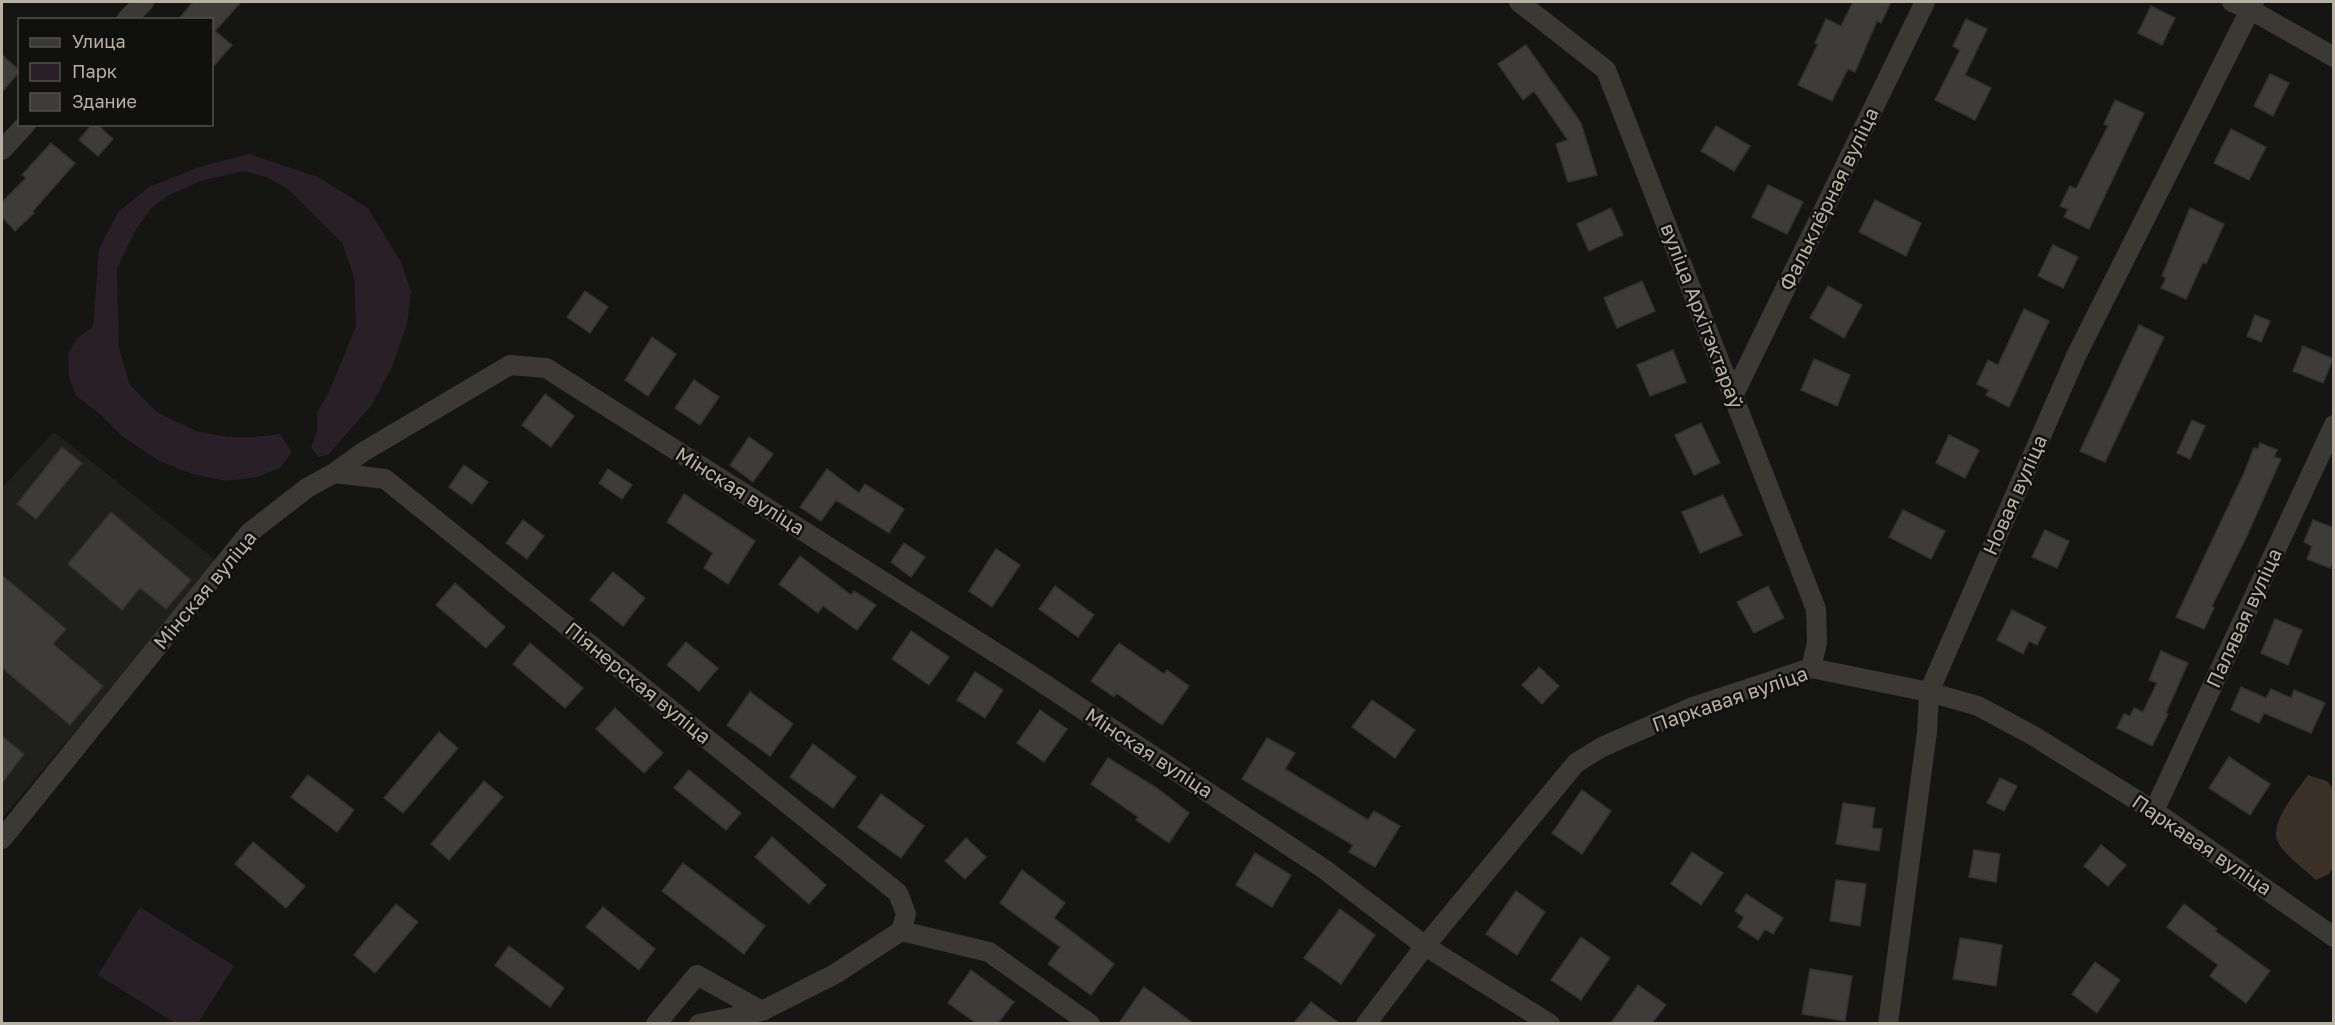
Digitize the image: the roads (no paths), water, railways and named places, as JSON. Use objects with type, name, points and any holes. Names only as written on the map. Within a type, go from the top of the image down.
[{"type":"street","points":[[128,18],[144,2]]},
{"type":"street","name":"вуліца Архітэктараў","points":[[1519,2],[1606,70],[1816,609],[1817,642],[1811,668]]},
{"type":"street","name":"Фальклёрная вуліца","points":[[1733,396],[1925,2]]},
{"type":"street","points":[[2232,2],[2253,6],[2334,57]]},
{"type":"street","name":"Новая вуліца","points":[[1888,1023],[1927,732],[1929,692],[2076,356],[2253,6]]},
{"type":"street","points":[[2,150],[24,126]]},
{"type":"street","name":"Мінская вуліца","points":[[2,839],[249,533],[307,488],[510,365],[546,368],[1036,679],[1324,869],[1425,946],[1550,1023]]},
{"type":"street","name":"Палявая вуліца","points":[[2154,811],[2334,425]]},
{"type":"street","name":"Піянерская вуліца","points":[[334,473],[385,480],[898,893],[906,914],[901,932]]},
{"type":"street","name":"Паркавая вуліца","points":[[1366,1023],[1425,946],[1576,763],[1602,747],[1693,706],[1811,668],[1929,692],[1978,706],[2032,735],[2154,811],[2334,937]]},
{"type":"street","points":[[699,1023],[762,1011],[836,974],[901,932],[989,952],[1090,1023]]},
{"type":"street","points":[[656,1023],[697,975],[762,1011]]}]
